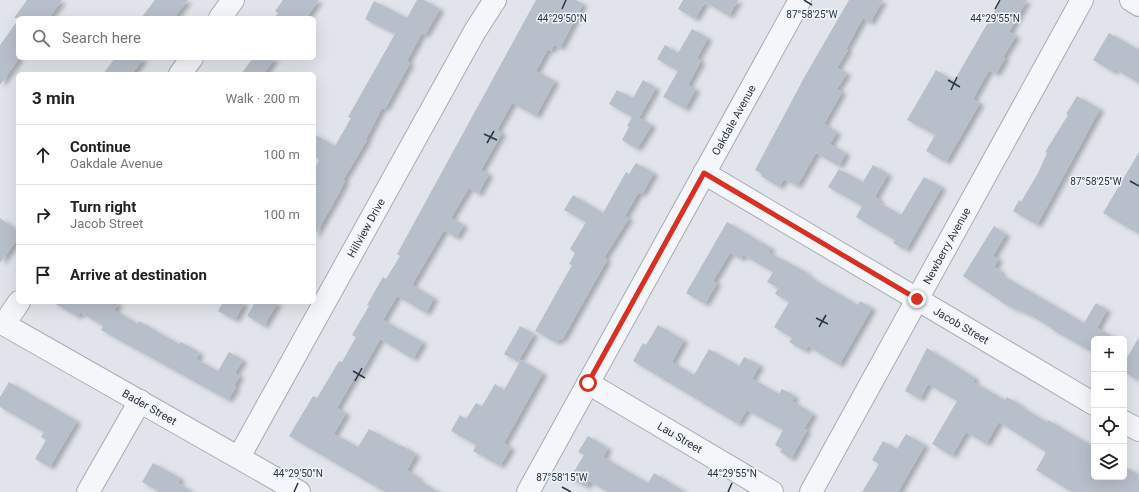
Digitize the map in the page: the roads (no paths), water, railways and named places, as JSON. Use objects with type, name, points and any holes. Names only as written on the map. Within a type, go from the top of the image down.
[{"type":"street","points":[[221,16],[233,0]]},
{"type":"street","name":"Hillview Drive","points":[[239,457],[475,30],[495,0]]},
{"type":"street","name":"Oakdale Avenue","points":[[528,492],[800,0]]},
{"type":"street","name":"Newberry Avenue","points":[[811,492],[1082,0]]},
{"type":"street","points":[[1131,0],[1139,5]]},
{"type":"street","points":[[182,72],[190,60]]},
{"type":"street","name":"Jacob Street","points":[[704,173],[1091,402]]},
{"type":"street","points":[[2,323],[17,304]]},
{"type":"street","name":"Bader Street","points":[[2,323],[299,492]]},
{"type":"street","name":"Lau Street","points":[[588,383],[772,492]]},
{"type":"street","points":[[88,492],[140,401]]},
{"type":"street","points":[[1127,424],[1139,430]]}]
